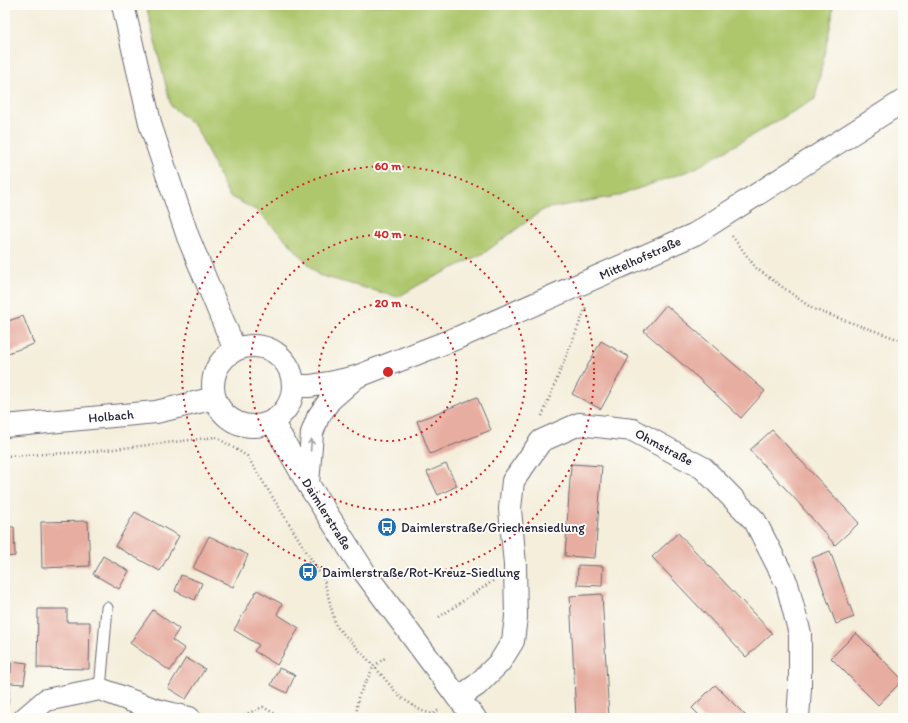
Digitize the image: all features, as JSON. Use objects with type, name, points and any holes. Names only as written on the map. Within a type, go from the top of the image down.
[{"type":"street","points":[[123,5],[151,127],[188,237],[235,350]]},
{"type":"street","name":"Mittelhofstraße","points":[[293,386],[310,386],[356,377],[457,338],[695,234],[903,100]]},
{"type":"street","points":[[248,346],[262,346],[274,352],[285,361],[291,373],[293,386],[291,399],[285,410],[272,421],[263,425],[250,426],[238,423],[226,416],[218,406],[215,398],[213,380],[217,368],[224,357],[235,350],[248,346]]},
{"type":"street","name":"Mittelhofstraße","points":[[308,484],[312,433],[318,417],[330,400],[356,377]]},
{"type":"street","name":"Holbach","points":[[5,426],[156,412],[215,398]]},
{"type":"street","name":"Daimlerstraße","points":[[272,421],[308,484],[365,573],[458,698],[475,718]]},
{"type":"street","name":"Ohmstraße","points":[[541,441],[579,424],[633,430],[704,468],[755,521],[787,584],[800,634],[800,688],[798,718]]},
{"type":"street","points":[[458,698],[477,685],[500,662],[512,641],[516,617],[515,565],[510,509],[513,481],[541,441]]},
{"type":"street","points":[[25,718],[46,700],[100,689],[156,710],[189,718]]},
{"type":"lane","points":[[100,689],[107,608]]},
{"type":"path","points":[[720,218],[730,234],[756,268],[813,309],[903,341]]},
{"type":"path","points":[[541,441],[537,428],[586,307],[580,284]]},
{"type":"path","points":[[5,456],[89,452],[216,437],[247,456],[324,580],[336,626],[374,666],[400,697],[422,711],[433,714],[458,698]]},
{"type":"path","points":[[439,617],[495,580],[515,578]]},
{"type":"path","points":[[356,718],[358,697],[374,666],[386,658]]},
{"type":"path","points":[[237,718],[263,707],[282,718]]},
{"type":"green space","points":[[146,5],[833,5],[832,18],[815,99],[694,169],[617,196],[544,209],[484,253],[422,283],[398,297],[318,275],[256,210],[229,196],[196,127],[171,106]]},
{"type":"building","points":[[666,305],[765,391],[741,418],[644,331]]},
{"type":"building","points":[[23,316],[34,344],[5,354],[5,322]]},
{"type":"building","points":[[601,341],[629,357],[601,409],[572,394]]},
{"type":"building","points":[[477,397],[491,430],[430,454],[417,421]]},
{"type":"building","points":[[772,430],[859,523],[835,545],[750,450]]},
{"type":"building","points":[[446,464],[457,486],[438,495],[427,472]]},
{"type":"building","points":[[571,464],[602,466],[595,558],[565,556]]},
{"type":"building","points":[[135,512],[179,536],[160,571],[115,546]]},
{"type":"building","points":[[88,521],[90,566],[42,568],[41,522]]},
{"type":"building","points":[[5,527],[14,527],[15,556],[5,557]]},
{"type":"building","points":[[678,533],[772,633],[746,657],[652,557]]},
{"type":"building","points":[[209,536],[248,555],[233,587],[193,568]]},
{"type":"building","points":[[830,551],[854,617],[836,624],[812,558]]},
{"type":"building","points":[[103,556],[129,571],[119,589],[93,574]]},
{"type":"building","points":[[578,565],[603,566],[602,586],[577,585]]},
{"type":"building","points":[[181,575],[202,583],[195,600],[175,591]]},
{"type":"building","points":[[257,590],[282,604],[277,614],[299,628],[277,665],[254,651],[259,645],[234,630]]},
{"type":"building","points":[[602,594],[609,718],[576,718],[570,596]]},
{"type":"building","points":[[38,609],[67,609],[67,622],[90,622],[89,669],[37,668]]},
{"type":"building","points":[[153,610],[179,629],[172,640],[185,649],[170,671],[130,643]]},
{"type":"building","points":[[856,633],[903,680],[878,705],[831,658]]},
{"type":"building","points":[[186,658],[205,669],[186,699],[168,688]]},
{"type":"building","points":[[12,661],[27,663],[24,684],[10,683],[8,705],[5,705],[5,672],[11,673]]},
{"type":"building","points":[[279,668],[295,675],[287,693],[271,685]]},
{"type":"building","points":[[715,685],[748,718],[702,718],[692,708]]},
{"type":"place","name":"Daimlerstraße/Griechensiedlung","points":[[387,527]]},
{"type":"place","name":"Daimlerstraße/Rot-Kreuz-Siedlung","points":[[308,572]]}]
